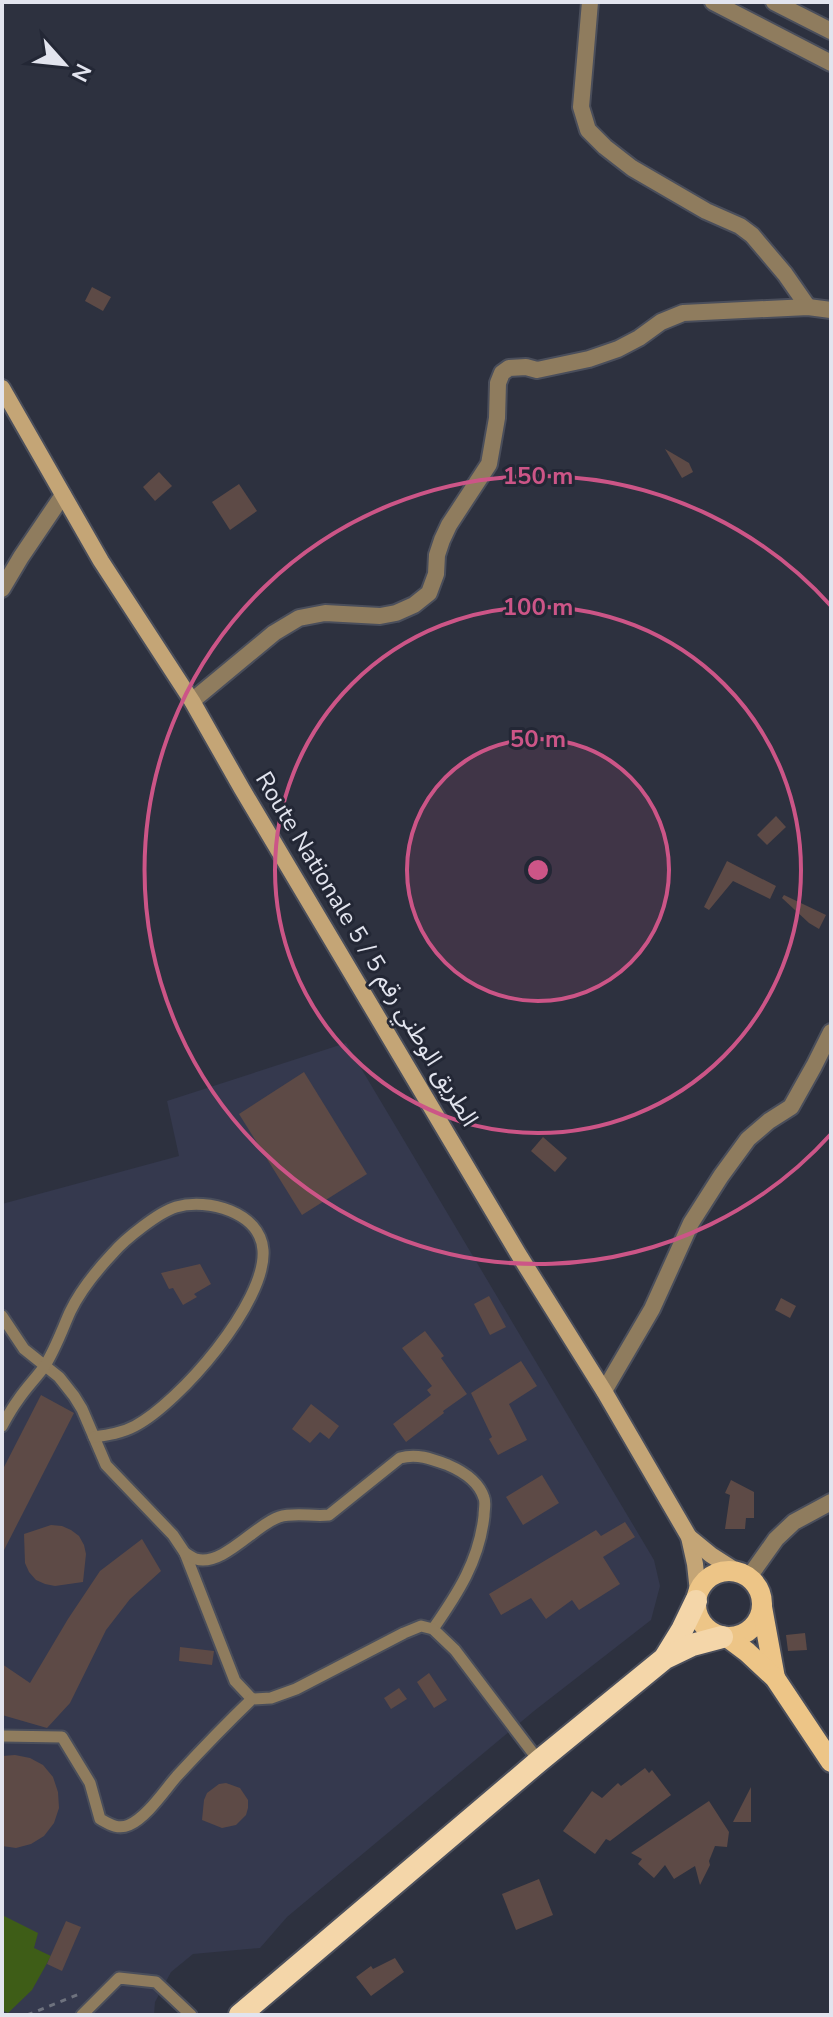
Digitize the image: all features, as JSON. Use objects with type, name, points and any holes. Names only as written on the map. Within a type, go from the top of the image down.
[{"type":"highway","points":[[665,1658],[697,1596]]},
{"type":"highway","points":[[240,2015],[665,1658],[692,1645],[724,1637]]},
{"type":"main road","name":"Route Nationale 5 / الطريق الوطني رقم 5","points":[[2,388],[101,561],[192,701],[502,1228],[604,1391],[689,1537]]},
{"type":"main road","points":[[689,1537],[760,1590],[775,1678]]},
{"type":"main road","points":[[689,1537],[695,1564],[699,1619],[712,1633],[747,1652],[775,1678],[831,1762]]},
{"type":"main road","points":[[697,1596],[704,1582],[713,1574],[724,1571],[742,1574]]},
{"type":"main road","points":[[724,1637],[739,1636],[750,1629],[758,1620],[762,1607]]},
{"type":"street","points":[[590,2],[581,107],[588,130],[632,168],[752,235],[808,307]]},
{"type":"street","points":[[713,2],[831,63]]},
{"type":"street","points":[[774,2],[831,31]]},
{"type":"street","points":[[192,701],[274,633],[299,618],[325,613],[380,616],[396,613],[414,605],[429,593],[442,540],[489,464],[497,418],[498,383],[502,373],[509,368],[537,370],[589,359],[618,349],[661,322],[683,313],[808,307],[831,310]]},
{"type":"street","points":[[2,589],[63,495]]},
{"type":"street","points":[[604,1391],[652,1309],[691,1223],[748,1139],[791,1107],[831,1032]]},
{"type":"street","points":[[742,1574],[794,1522],[831,1502]]},
{"type":"lane","points":[[2,1426],[45,1365],[82,1291],[113,1252],[134,1233],[176,1207],[208,1204],[241,1216],[262,1242],[263,1254],[260,1277],[225,1340],[173,1399],[135,1426],[115,1434],[94,1437]]},
{"type":"lane","points":[[2,1316],[24,1349],[59,1377],[74,1396],[106,1465],[173,1535],[185,1553],[235,1681],[252,1699]]},
{"type":"lane","points":[[185,1553],[197,1560],[208,1560],[224,1553],[278,1517],[329,1515],[400,1458],[410,1455],[432,1459],[459,1470],[478,1487],[485,1500],[483,1527],[474,1561],[454,1599],[433,1629]]},
{"type":"lane","points":[[2,1736],[62,1737],[90,1783],[100,1819],[121,1827],[130,1825],[150,1808],[252,1699],[271,1698],[296,1689],[421,1626],[433,1629],[455,1650],[539,1761]]},
{"type":"lane","points":[[82,2015],[119,1978],[156,1982],[191,2015]]},
{"type":"path","points":[[27,2015],[119,1978]]},
{"type":"shaded area","points":[[346,1043],[654,1560],[660,1586],[651,1620],[534,1711],[287,1917],[260,1948],[193,1954],[171,1972],[155,2002],[154,2015],[2,2015],[2,1204],[179,1156],[167,1101]]},
{"type":"green space","points":[[4,1916],[38,1933],[34,1948],[51,1956],[32,1990],[8,2013],[2,2010]]},
{"type":"building","points":[[92,287],[111,297],[103,311],[85,301]]},
{"type":"building","points":[[665,449],[689,463],[693,472],[682,478]]},
{"type":"building","points":[[159,472],[172,486],[155,501],[143,487]]},
{"type":"building","points":[[239,484],[257,511],[230,530],[212,502]]},
{"type":"building","points":[[776,816],[786,827],[767,845],[757,835]]},
{"type":"building","points":[[727,861],[776,886],[770,899],[733,881],[709,910],[704,907]]},
{"type":"building","points":[[784,895],[826,915],[819,929],[782,898]]},
{"type":"building","points":[[304,1072],[367,1174],[302,1215],[239,1114]]},
{"type":"building","points":[[543,1137],[567,1158],[555,1172],[531,1151]]},
{"type":"building","points":[[200,1264],[211,1284],[183,1305],[173,1288],[169,1289],[161,1273]]},
{"type":"building","points":[[489,1296],[506,1327],[490,1335],[474,1304]]},
{"type":"building","points":[[781,1298],[796,1306],[790,1318],[775,1310]]},
{"type":"building","points":[[425,1331],[467,1394],[406,1442],[393,1424],[431,1395],[427,1390],[432,1386],[402,1348]]},
{"type":"building","points":[[521,1361],[537,1386],[509,1404],[527,1440],[498,1455],[471,1393]]},
{"type":"building","points":[[41,1395],[74,1413],[2,1554],[2,1471]]},
{"type":"building","points":[[311,1404],[339,1426],[329,1439],[320,1432],[310,1443],[292,1429]]},
{"type":"building","points":[[542,1475],[559,1503],[523,1525],[506,1497]]},
{"type":"building","points":[[731,1480],[754,1492],[754,1518],[746,1518],[745,1529],[725,1529],[730,1495],[725,1493]]},
{"type":"building","points":[[625,1522],[635,1537],[603,1557],[620,1584],[579,1610],[572,1600],[546,1619],[531,1598],[501,1615],[489,1594],[596,1530],[601,1536]]},
{"type":"building","points":[[51,1525],[62,1526],[79,1536],[86,1554],[83,1582],[55,1586],[36,1580],[29,1572],[25,1563],[24,1534]]},
{"type":"building","points":[[142,1539],[161,1571],[130,1599],[106,1630],[70,1703],[47,1728],[2,1715],[2,1664],[30,1683],[100,1571]]},
{"type":"building","points":[[805,1633],[807,1650],[788,1651],[786,1635]]},
{"type":"building","points":[[180,1647],[214,1651],[212,1665],[179,1661]]},
{"type":"building","points":[[429,1673],[447,1700],[434,1708],[417,1682]]},
{"type":"building","points":[[399,1688],[407,1699],[391,1709],[384,1698]]},
{"type":"building","points":[[15,1755],[43,1765],[53,1777],[59,1808],[54,1823],[44,1836],[16,1848],[2,1846],[2,1756]]},
{"type":"building","points":[[645,1768],[649,1773],[652,1770],[671,1795],[610,1841],[606,1839],[595,1854],[563,1831],[592,1791],[602,1798],[618,1783],[621,1786]]},
{"type":"building","points":[[226,1783],[240,1788],[248,1800],[248,1808],[246,1815],[236,1825],[222,1828],[202,1820],[207,1793]]},
{"type":"building","points":[[751,1787],[751,1822],[733,1822]]},
{"type":"building","points":[[709,1801],[729,1832],[727,1847],[715,1846],[700,1885],[695,1866],[674,1879],[665,1865],[654,1878],[638,1864],[642,1859],[631,1853]]},
{"type":"building","points":[[539,1879],[553,1915],[516,1930],[502,1894]]},
{"type":"building","points":[[66,1921],[81,1927],[62,1971],[47,1964]]},
{"type":"building","points":[[395,1958],[404,1972],[371,1996],[356,1977],[371,1966],[373,1969]]}]
